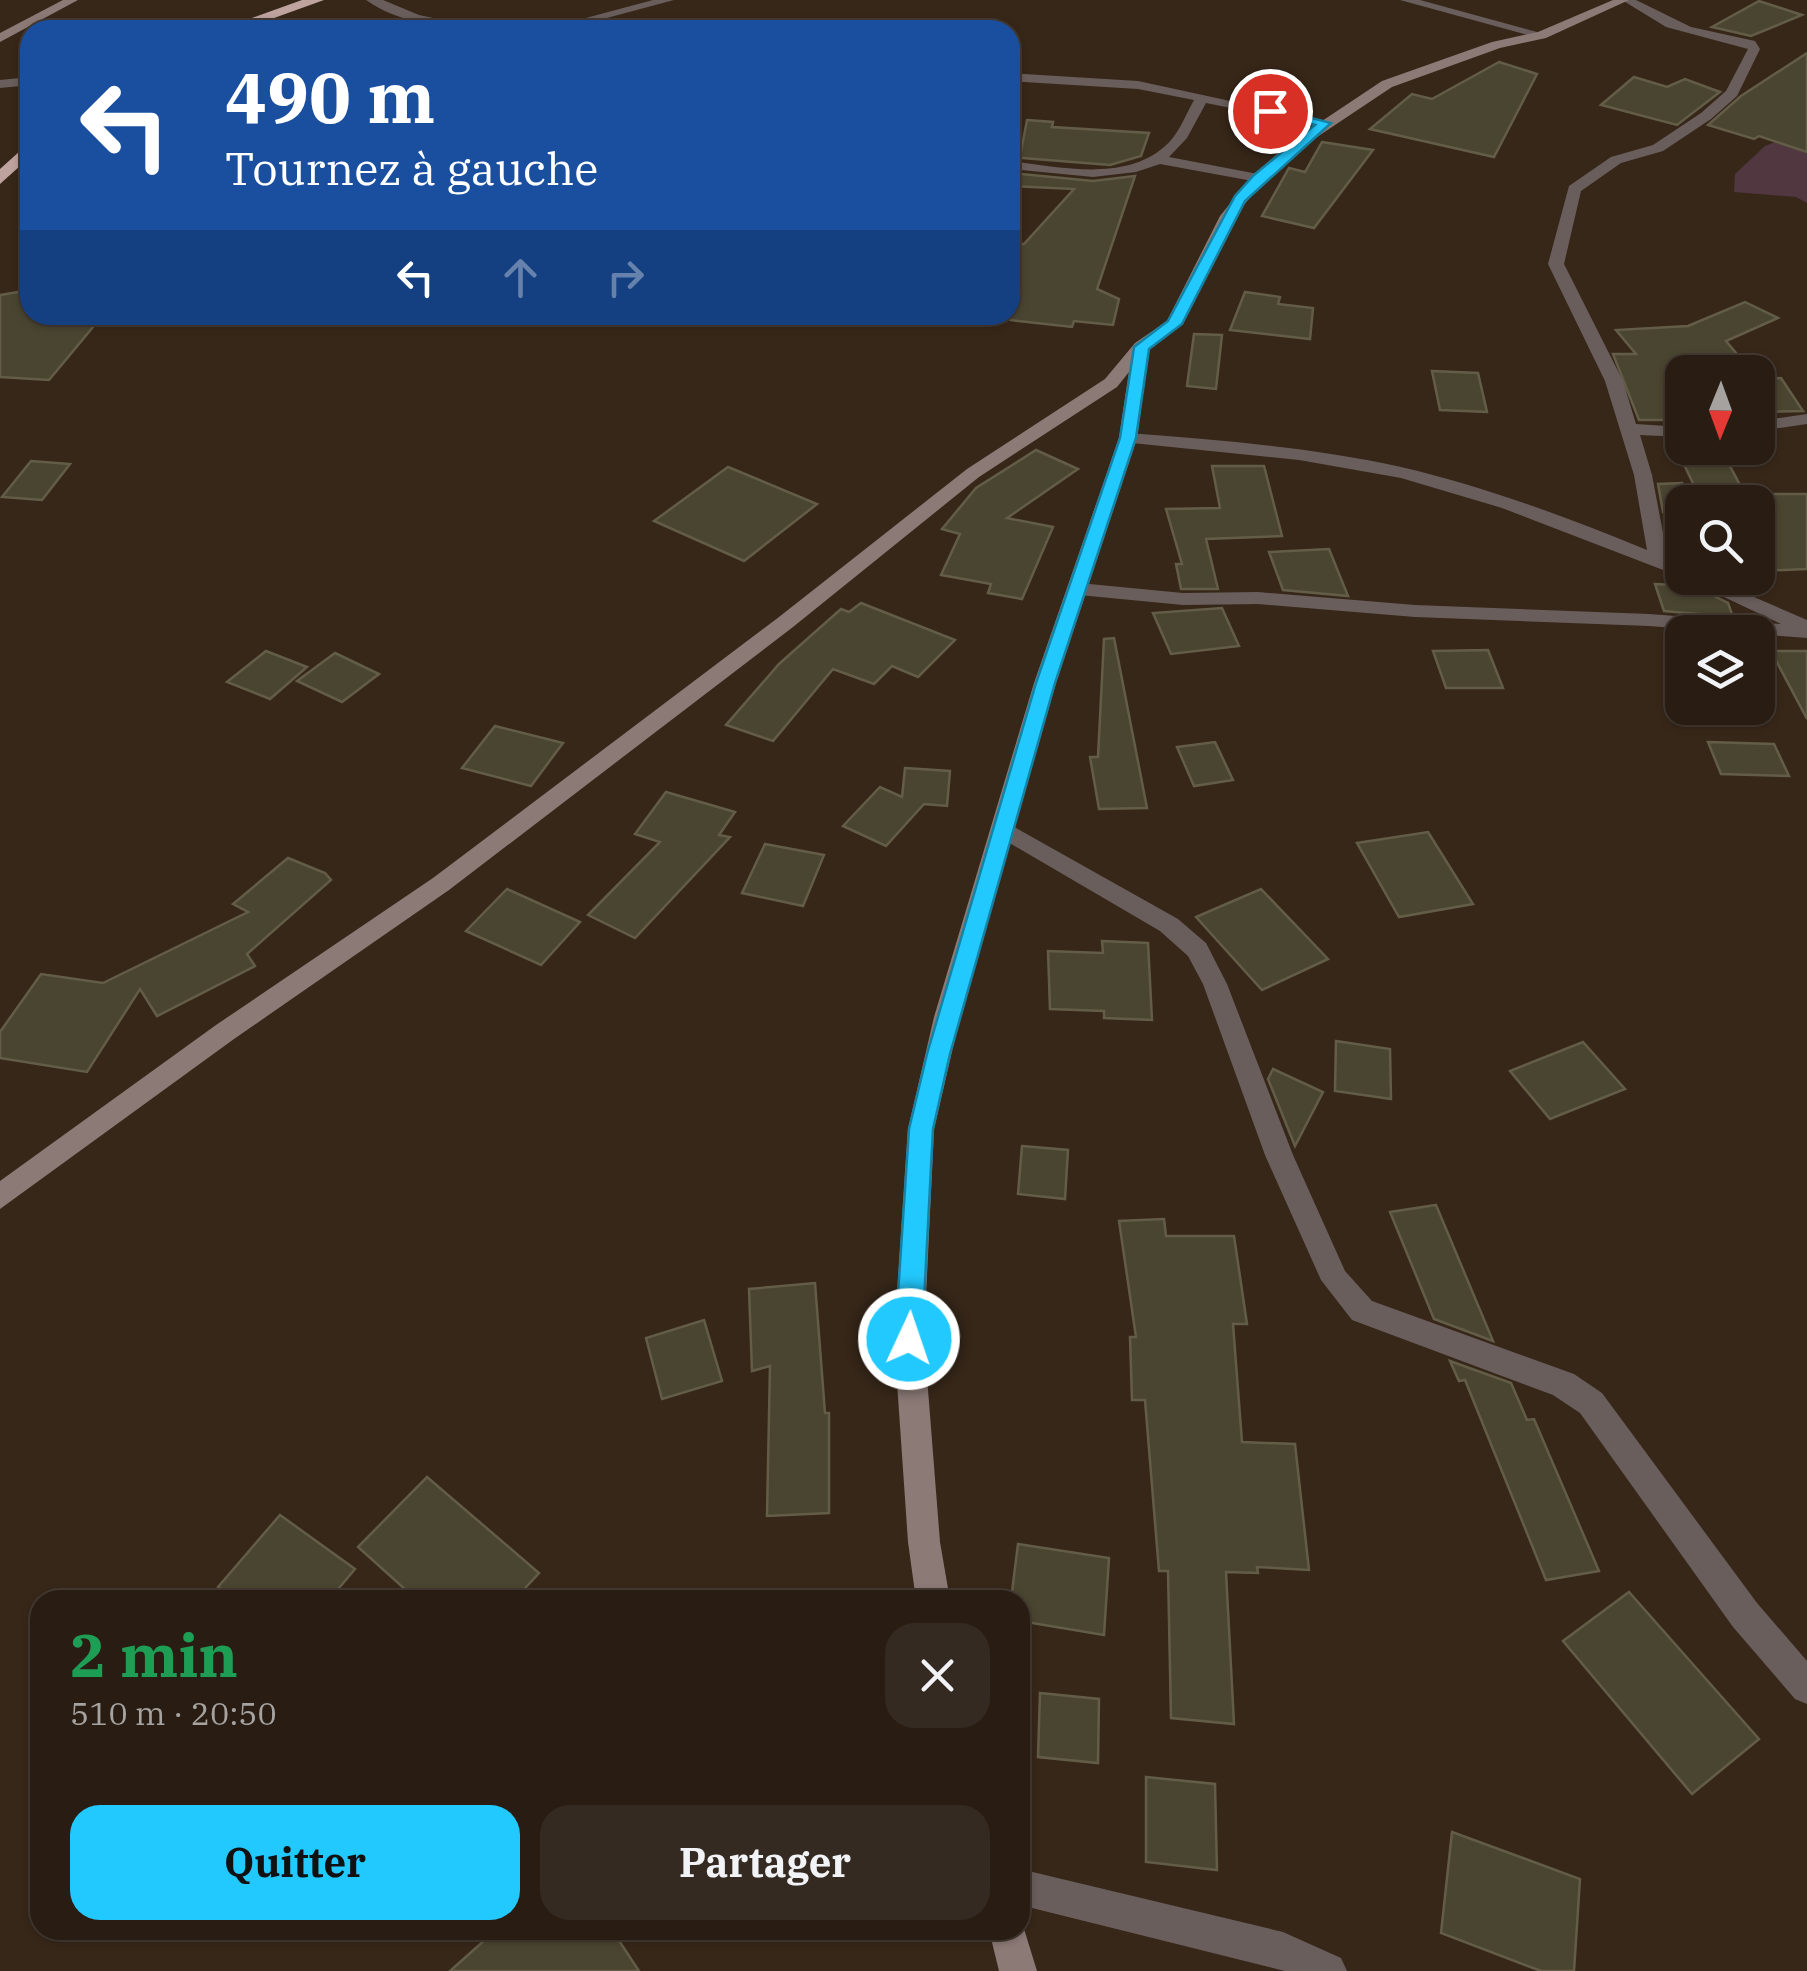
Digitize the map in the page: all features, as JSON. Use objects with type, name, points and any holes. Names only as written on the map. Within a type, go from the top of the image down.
[{"type":"highway","points":[[256,20],[316,0]]},
{"type":"highway","points":[[0,179],[20,158]]},
{"type":"main road","points":[[34,20],[72,0]]},
{"type":"main road","points":[[0,1197],[225,1032],[441,884],[786,622],[974,473],[1111,383],[1141,347],[1174,324],[1226,219],[1258,178],[1325,123],[1387,84],[1496,45],[1542,35],[1626,0]]},
{"type":"main road","points":[[931,1590],[924,1542],[909,1339],[921,1129],[947,1017],[1045,683],[1128,438],[1141,347]]},
{"type":"main road","points":[[1010,1940],[1018,1971]]},
{"type":"street","points":[[376,0],[427,20]]},
{"type":"street","points":[[587,20],[668,0]]},
{"type":"street","points":[[1406,0],[1542,35]]},
{"type":"street","points":[[1626,0],[1670,23],[1751,44],[1754,49],[1732,94],[1706,116],[1658,148],[1616,160],[1574,189],[1556,264],[1614,381],[1643,475],[1658,562]]},
{"type":"street","points":[[1020,79],[1138,85],[1325,123]]},
{"type":"street","points":[[1020,166],[1102,174],[1156,159],[1170,150],[1203,96]]},
{"type":"street","points":[[1156,159],[1258,178]]},
{"type":"street","points":[[1775,421],[1807,419]]},
{"type":"street","points":[[1629,429],[1665,431]]},
{"type":"street","points":[[1128,438],[1278,450],[1403,473],[1572,526],[1665,565]]},
{"type":"street","points":[[1080,589],[1184,599],[1258,598],[1414,611],[1807,629]]},
{"type":"street","points":[[1732,595],[1807,629]]},
{"type":"street","points":[[1002,828],[1169,925],[1197,950],[1214,984],[1279,1155],[1335,1280],[1362,1312],[1563,1384],[1591,1403],[1744,1615],[1807,1687]]},
{"type":"street","points":[[1030,1889],[1283,1951],[1328,1971]]},
{"type":"shaded area","points":[[1807,130],[1807,203],[1796,197],[1734,192],[1735,174],[1765,146]]},
{"type":"building","points":[[1759,1],[1802,15],[1751,36],[1712,27]]},
{"type":"building","points":[[1807,53],[1807,152],[1708,125],[1741,96]]},
{"type":"building","points":[[1499,62],[1537,74],[1494,157],[1370,129],[1412,94],[1432,99]]},
{"type":"building","points":[[1634,77],[1667,87],[1685,79],[1720,92],[1677,125],[1601,105]]},
{"type":"building","points":[[1027,120],[1053,122],[1052,127],[1149,133],[1141,156],[1110,165],[1020,157]]},
{"type":"building","points":[[1322,142],[1373,150],[1314,228],[1262,216],[1289,168],[1305,172]]},
{"type":"building","points":[[1020,174],[1093,181],[1135,176],[1097,289],[1119,299],[1113,325],[1074,321],[1072,327],[1020,321],[1020,244],[1024,244],[1074,189],[1020,186]]},
{"type":"building","points":[[20,292],[20,325],[95,325],[49,380],[0,377],[0,295]]},
{"type":"building","points":[[1245,292],[1280,297],[1278,304],[1313,308],[1310,339],[1230,330]]},
{"type":"building","points":[[1745,302],[1778,318],[1726,341],[1738,355],[1665,355],[1665,420],[1639,420],[1613,354],[1636,354],[1616,330],[1688,326]]},
{"type":"building","points":[[1194,334],[1222,335],[1216,389],[1187,386]]},
{"type":"building","points":[[1432,371],[1478,373],[1487,412],[1440,410]]},
{"type":"building","points":[[1775,378],[1781,378],[1803,411],[1775,412]]},
{"type":"building","points":[[1036,450],[1078,469],[1007,518],[1053,527],[1022,599],[988,593],[991,584],[941,575],[960,534],[942,529],[976,488]]},
{"type":"building","points":[[31,461],[70,464],[42,500],[2,497]]},
{"type":"building","points":[[1684,465],[1729,465],[1740,485],[1694,485]]},
{"type":"building","points":[[1212,466],[1264,466],[1282,536],[1206,539],[1218,589],[1181,589],[1176,564],[1182,564],[1166,509],[1220,508]]},
{"type":"building","points":[[728,467],[817,504],[744,561],[654,521]]},
{"type":"building","points":[[1682,483],[1665,485],[1665,515],[1663,512],[1658,484]]},
{"type":"building","points":[[1775,494],[1807,494],[1807,569],[1775,570]]},
{"type":"building","points":[[1329,549],[1348,596],[1283,590],[1269,552]]},
{"type":"building","points":[[1655,584],[1665,585],[1665,595],[1712,595],[1728,603],[1732,615],[1710,615],[1664,611]]},
{"type":"building","points":[[861,603],[955,640],[918,677],[892,666],[874,684],[833,669],[773,741],[726,725],[779,664],[841,609],[849,612]]},
{"type":"building","points":[[1222,608],[1239,646],[1171,654],[1153,613]]},
{"type":"building","points":[[1114,638],[1147,808],[1099,809],[1090,757],[1098,757],[1104,639]]},
{"type":"building","points":[[1488,650],[1503,688],[1446,688],[1433,651]]},
{"type":"building","points":[[266,651],[307,667],[270,699],[227,682]]},
{"type":"building","points":[[1775,651],[1807,651],[1807,719],[1775,659]]},
{"type":"building","points":[[335,653],[379,674],[342,702],[297,681]]},
{"type":"building","points":[[495,726],[563,743],[531,786],[462,768]]},
{"type":"building","points":[[1215,742],[1233,780],[1194,786],[1177,747]]},
{"type":"building","points":[[1708,742],[1774,744],[1789,776],[1721,774]]},
{"type":"building","points":[[905,768],[950,771],[947,806],[924,804],[886,846],[843,826],[880,787],[902,797]]},
{"type":"building","points":[[666,792],[735,812],[719,835],[730,837],[635,938],[588,915],[660,842],[635,834]]},
{"type":"building","points":[[1428,832],[1473,904],[1399,917],[1357,843]]},
{"type":"building","points":[[765,844],[824,855],[803,906],[742,893]]},
{"type":"building","points":[[288,858],[325,873],[331,880],[247,954],[255,966],[157,1016],[140,989],[87,1072],[0,1058],[0,1032],[41,974],[103,983],[248,912],[233,904]]},
{"type":"building","points":[[507,889],[580,922],[541,965],[466,931]]},
{"type":"building","points":[[1261,889],[1328,959],[1262,990],[1196,917]]},
{"type":"building","points":[[1102,941],[1148,943],[1152,1020],[1104,1018],[1104,1011],[1050,1009],[1048,951],[1103,953]]},
{"type":"building","points":[[1336,1041],[1390,1049],[1391,1099],[1335,1091]]},
{"type":"building","points":[[1583,1042],[1625,1089],[1550,1119],[1510,1071]]},
{"type":"building","points":[[1273,1069],[1323,1092],[1295,1146],[1268,1079]]},
{"type":"building","points":[[1022,1146],[1068,1150],[1065,1199],[1018,1194]]},
{"type":"building","points":[[1436,1205],[1493,1341],[1434,1319],[1390,1212]]},
{"type":"building","points":[[1164,1219],[1166,1236],[1234,1236],[1247,1324],[1233,1324],[1242,1442],[1295,1444],[1309,1570],[1257,1567],[1258,1573],[1226,1572],[1234,1724],[1171,1718],[1168,1571],[1159,1571],[1145,1400],[1132,1400],[1130,1337],[1136,1337],[1119,1221]]},
{"type":"building","points":[[815,1283],[825,1413],[829,1413],[829,1513],[767,1516],[770,1366],[752,1371],[749,1289]]},
{"type":"building","points":[[704,1320],[722,1381],[662,1399],[646,1338]]},
{"type":"building","points":[[1450,1361],[1511,1383],[1527,1420],[1534,1419],[1599,1571],[1546,1580],[1465,1380],[1459,1381]]},
{"type":"building","points":[[427,1477],[539,1573],[523,1590],[406,1590],[358,1547]]},
{"type":"building","points":[[280,1515],[355,1569],[337,1590],[218,1587]]},
{"type":"building","points":[[1018,1544],[1109,1558],[1104,1635],[1030,1623],[1030,1590],[1012,1590]]},
{"type":"building","points":[[1629,1592],[1759,1739],[1692,1794],[1563,1641]]},
{"type":"building","points":[[1040,1693],[1099,1699],[1098,1763],[1038,1757]]},
{"type":"building","points":[[1146,1777],[1215,1784],[1217,1870],[1146,1862]]},
{"type":"building","points":[[1452,1832],[1580,1879],[1574,1971],[1541,1971],[1441,1933]]},
{"type":"building","points":[[485,1940],[619,1940],[639,1971],[450,1971]]},
{"type":"route","points":[[909,1339],[921,1129],[938,1054],[1045,683],[1128,438],[1141,347],[1174,324],[1214,240],[1239,199],[1258,178],[1325,123],[1270,111]]}]
